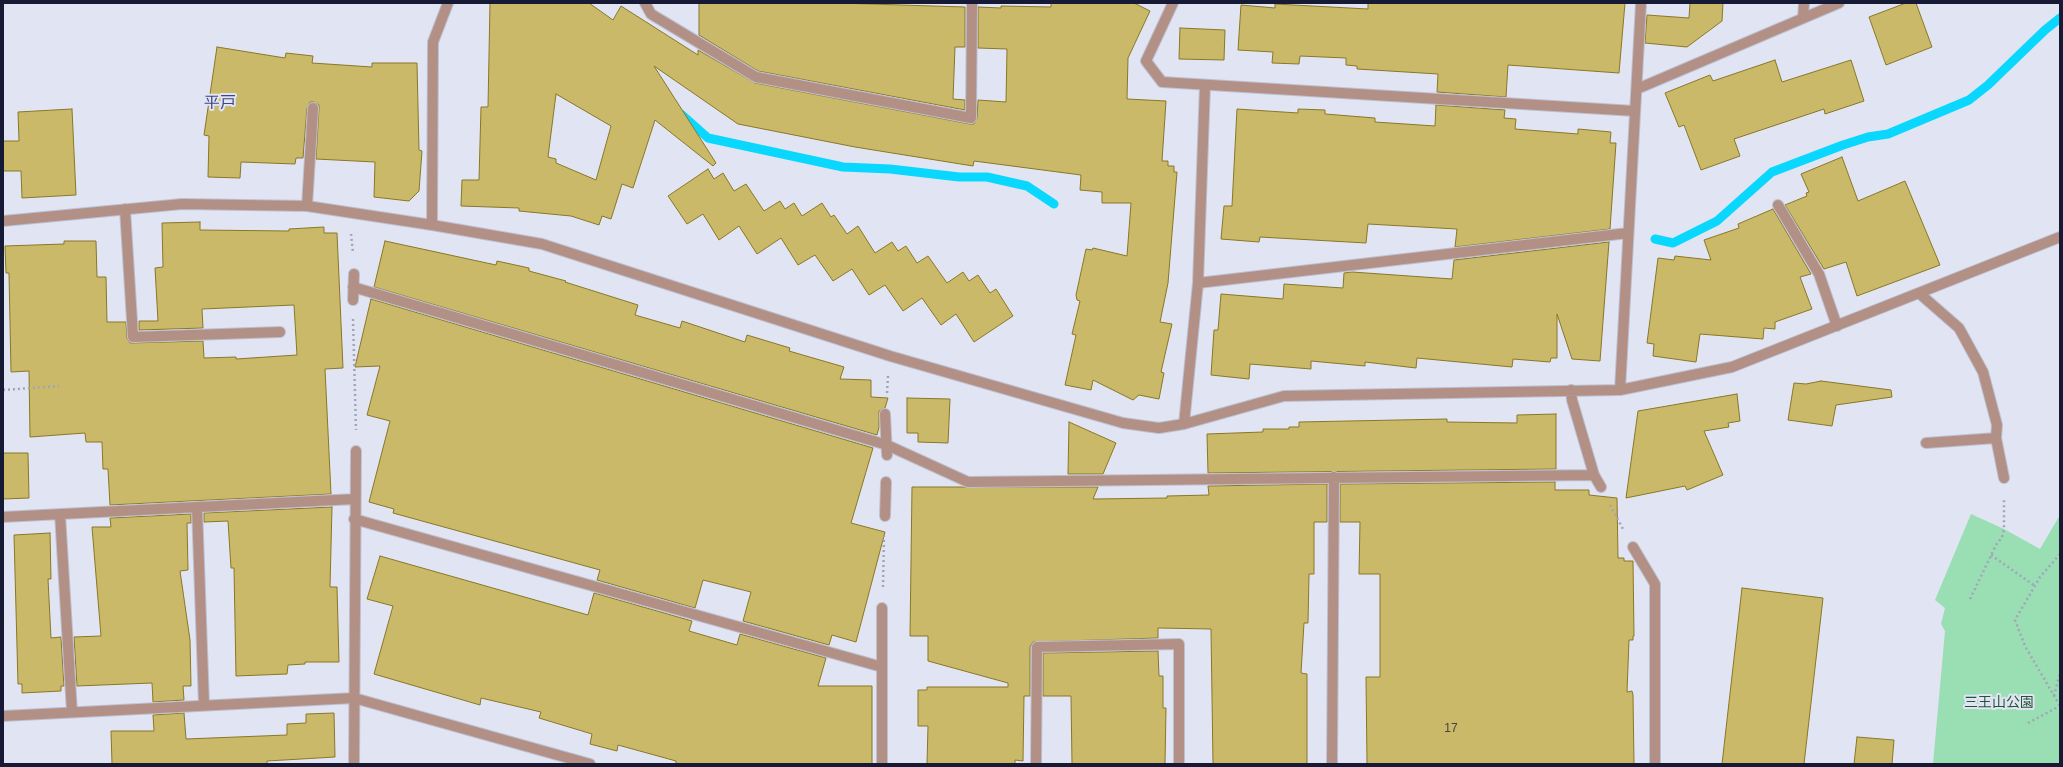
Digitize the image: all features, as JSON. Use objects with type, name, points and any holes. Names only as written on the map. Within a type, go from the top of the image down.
[{"type":"street","points":[[432,225],[433,42],[448,3]]},
{"type":"street","points":[[645,3],[651,14],[756,77],[971,118],[972,3]]},
{"type":"street","points":[[1173,3],[1146,61],[1162,82],[1635,112]]},
{"type":"street","points":[[1620,390],[1641,3]]},
{"type":"street","points":[[1803,18],[1804,3]]},
{"type":"street","points":[[1636,89],[1838,3]]},
{"type":"street","points":[[1184,424],[1198,283],[1206,85]]},
{"type":"street","points":[[307,206],[313,108]]},
{"type":"street","points":[[3,221],[182,204],[307,206],[542,244],[890,356],[1123,423],[1159,428],[1184,424],[1284,396],[1620,390],[1732,367],[2060,238]]},
{"type":"street","points":[[1778,205],[1819,274],[1837,326]]},
{"type":"street","points":[[125,210],[133,337],[280,332]]},
{"type":"street","points":[[1198,283],[1628,233]]},
{"type":"street","points":[[353,300],[354,274]]},
{"type":"street","points":[[353,287],[887,450],[968,482],[1594,475]]},
{"type":"street","points":[[1920,294],[1959,328],[1980,366],[1997,425],[1996,438],[2004,478]]},
{"type":"street","points":[[1571,390],[1572,400],[1594,475],[1600,487]]},
{"type":"street","points":[[885,414],[887,450]]},
{"type":"street","points":[[1926,443],[1996,438]]},
{"type":"street","points":[[354,764],[354,518],[356,451]]},
{"type":"street","points":[[1332,764],[1334,477]]},
{"type":"street","points":[[885,516],[886,482]]},
{"type":"street","points":[[3,517],[355,499]]},
{"type":"street","points":[[197,507],[204,705]]},
{"type":"street","points":[[60,514],[72,712]]},
{"type":"street","points":[[354,518],[882,667]]},
{"type":"street","points":[[1633,547],[1655,584],[1655,764]]},
{"type":"street","points":[[882,608],[882,764]]},
{"type":"street","points":[[1036,764],[1037,647],[1179,644],[1179,764]]},
{"type":"street","points":[[3,716],[354,698],[590,764]]},
{"type":"path","points":[[354,328],[356,429]]},
{"type":"path","points":[[3,390],[59,386]]},
{"type":"path","points":[[1970,599],[2002,537],[2004,529],[2004,478]]},
{"type":"path","points":[[1600,487],[1633,547]]},
{"type":"path","points":[[884,539],[884,579]]},
{"type":"path","points":[[2028,723],[2060,706],[2025,646],[2015,620],[2040,577],[2060,554]]},
{"type":"path","points":[[1992,555],[2035,586]]},
{"type":"path","points":[[2054,696],[2060,673]]},
{"type":"green space","name":"三王山公園","points":[[1971,514],[2004,529],[2040,549],[2060,515],[2060,764],[1933,764],[1945,631],[1941,624],[1945,608],[1935,600]]},
{"type":"building","points":[[490,3],[589,3],[613,20],[621,6],[698,55],[698,50],[755,83],[974,124],[977,118],[978,100],[1006,102],[1007,49],[978,48],[978,7],[1051,7],[1051,3],[1134,3],[1150,11],[1128,58],[1127,99],[1166,101],[1162,161],[1168,161],[1168,166],[1174,166],[1174,172],[1177,172],[1168,283],[1160,322],[1172,324],[1161,372],[1164,373],[1159,399],[1139,395],[1133,400],[1093,380],[1091,390],[1065,385],[1076,335],[1072,334],[1080,301],[1077,300],[1076,295],[1086,249],[1092,250],[1093,248],[1127,256],[1131,203],[1102,203],[1102,192],[1080,190],[1081,175],[974,161],[973,166],[855,147],[738,124],[654,66],[716,163],[713,166],[655,120],[633,188],[622,184],[611,219],[602,216],[599,225],[571,216],[519,211],[519,208],[461,206],[462,180],[479,180],[481,107],[488,107]],"holes":[[[556,94],[611,126],[596,180],[556,163],[556,159],[548,157]]]},
{"type":"building","points":[[699,3],[838,3],[965,7],[965,47],[955,47],[953,99],[965,100],[965,110],[758,71],[699,35]]},
{"type":"building","points":[[1368,3],[1625,3],[1619,73],[1508,65],[1506,97],[1437,92],[1438,74],[1357,69],[1357,66],[1346,65],[1346,58],[1300,56],[1299,64],[1272,63],[1273,52],[1238,50],[1241,5],[1275,8],[1275,4],[1368,9]]},
{"type":"building","points":[[1690,3],[1723,3],[1722,21],[1687,47],[1645,43],[1647,15],[1689,18]]},
{"type":"building","points":[[1906,3],[1916,3],[1932,47],[1886,65],[1869,17]]},
{"type":"building","points":[[1180,28],[1225,30],[1224,60],[1179,59]]},
{"type":"building","points":[[217,47],[285,58],[286,53],[313,56],[312,63],[372,67],[372,63],[417,63],[419,150],[422,151],[419,191],[409,201],[374,197],[375,162],[316,159],[319,105],[314,102],[310,102],[307,108],[303,158],[296,158],[295,164],[241,162],[240,178],[208,177],[209,136],[204,135]]},
{"type":"building","points":[[1775,60],[1782,82],[1851,60],[1864,101],[1825,114],[1824,109],[1734,139],[1740,156],[1701,170],[1684,125],[1679,127],[1665,93],[1710,75],[1713,81]]},
{"type":"building","points":[[1436,105],[1505,110],[1504,118],[1516,119],[1515,129],[1578,134],[1578,129],[1611,132],[1610,143],[1616,143],[1610,229],[1455,247],[1457,229],[1368,224],[1366,243],[1260,237],[1259,242],[1221,239],[1224,206],[1232,206],[1237,109],[1298,113],[1298,109],[1325,110],[1325,114],[1375,118],[1375,122],[1435,126]]},
{"type":"building","points":[[72,109],[76,195],[22,198],[21,171],[3,171],[3,141],[19,141],[18,112]]},
{"type":"building","points":[[1842,157],[1858,201],[1905,181],[1940,265],[1857,296],[1846,262],[1824,269],[1785,205],[1807,196],[1806,193],[1809,192],[1801,174]]},
{"type":"building","points":[[708,169],[714,179],[723,173],[734,191],[746,184],[764,211],[780,201],[785,209],[794,203],[802,216],[822,203],[831,217],[834,215],[847,234],[858,226],[875,253],[892,242],[898,251],[906,246],[917,263],[928,256],[947,283],[963,272],[969,281],[978,275],[990,293],[996,289],[1013,316],[974,342],[956,314],[941,325],[922,298],[903,311],[885,285],[869,295],[852,269],[833,281],[815,255],[798,265],[781,238],[757,254],[739,226],[719,240],[703,214],[687,224],[668,196]]},
{"type":"building","points":[[1773,209],[1811,274],[1800,277],[1812,309],[1775,322],[1775,329],[1764,328],[1763,339],[1700,334],[1696,362],[1653,356],[1654,344],[1647,343],[1658,258],[1674,260],[1675,256],[1711,260],[1704,240],[1739,228],[1738,224]]},
{"type":"building","points":[[200,222],[200,230],[289,231],[289,229],[324,227],[324,233],[337,233],[343,368],[325,369],[331,494],[110,505],[108,469],[103,469],[102,442],[86,442],[85,433],[30,437],[29,371],[11,372],[9,273],[6,273],[5,246],[64,244],[64,241],[96,241],[97,277],[106,277],[107,322],[126,322],[127,338],[130,343],[203,341],[204,358],[236,357],[236,359],[297,355],[294,305],[202,309],[203,328],[139,330],[139,321],[158,321],[155,268],[163,267],[162,223]]},
{"type":"building","points":[[385,241],[496,265],[497,261],[529,268],[529,271],[566,281],[565,282],[638,305],[635,315],[680,328],[682,321],[745,342],[747,335],[790,348],[789,351],[844,367],[840,379],[871,380],[871,397],[888,398],[885,408],[879,411],[879,427],[877,435],[374,287]]},
{"type":"building","points":[[1609,242],[1600,361],[1572,359],[1557,314],[1557,358],[1551,358],[1550,362],[1513,359],[1512,367],[1417,358],[1416,368],[1365,362],[1365,366],[1311,361],[1311,369],[1250,364],[1249,379],[1211,375],[1214,330],[1218,330],[1221,294],[1283,299],[1284,284],[1343,288],[1344,273],[1352,272],[1452,279],[1454,260]]},
{"type":"building","points":[[371,299],[873,448],[851,523],[885,532],[856,642],[832,635],[829,645],[743,621],[751,592],[703,580],[695,608],[597,580],[600,570],[393,513],[394,509],[369,502],[390,421],[367,415],[380,366],[355,367]]},
{"type":"building","points":[[1821,381],[1891,390],[1892,397],[1836,405],[1832,426],[1788,420],[1794,383],[1806,384]]},
{"type":"building","points":[[1737,394],[1740,421],[1728,423],[1729,427],[1704,431],[1723,475],[1687,490],[1685,486],[1626,498],[1638,411]]},
{"type":"building","points":[[907,398],[950,399],[948,443],[918,442],[918,433],[907,433]]},
{"type":"building","points":[[1556,414],[1556,469],[1208,473],[1207,434],[1263,432],[1263,429],[1289,429],[1289,427],[1299,427],[1299,422],[1447,419],[1447,422],[1517,423],[1517,415]]},
{"type":"building","points":[[1069,422],[1116,443],[1103,474],[1068,474]]},
{"type":"building","points":[[3,453],[28,453],[29,498],[3,499]]},
{"type":"building","points":[[1555,482],[1555,490],[1589,490],[1589,495],[1617,498],[1618,558],[1624,558],[1624,561],[1633,561],[1634,636],[1633,640],[1629,640],[1627,692],[1632,691],[1633,695],[1634,764],[1367,764],[1366,677],[1380,677],[1380,574],[1359,574],[1360,522],[1340,522],[1340,484]]},
{"type":"building","points":[[1327,484],[1327,522],[1314,522],[1314,574],[1309,574],[1308,623],[1304,623],[1301,673],[1307,674],[1307,764],[1213,764],[1211,629],[1158,628],[1158,638],[1033,642],[1030,647],[1030,696],[1024,696],[1023,761],[1015,760],[1015,764],[927,764],[928,726],[918,726],[918,690],[927,690],[927,687],[1008,687],[1008,683],[928,661],[928,636],[910,636],[912,487],[1098,487],[1093,499],[1167,498],[1167,496],[1209,495],[1208,486]]},
{"type":"building","points":[[332,507],[330,587],[337,587],[339,662],[305,662],[305,664],[288,665],[287,674],[236,676],[234,568],[231,568],[228,521],[204,522],[204,513]]},
{"type":"building","points":[[191,514],[191,523],[187,523],[188,570],[180,571],[190,640],[191,686],[183,686],[184,700],[153,702],[152,683],[77,686],[74,637],[101,636],[92,527],[111,527],[110,518]]},
{"type":"building","points":[[50,533],[51,579],[48,579],[51,638],[61,637],[64,686],[61,686],[61,691],[22,693],[22,684],[18,684],[14,535]]},
{"type":"building","points":[[380,556],[588,615],[594,593],[692,621],[689,631],[737,645],[740,634],[826,658],[818,686],[872,686],[872,764],[676,764],[676,761],[618,745],[617,751],[590,744],[592,734],[539,718],[541,712],[481,698],[480,705],[374,674],[393,606],[367,599]]},
{"type":"building","points":[[1742,588],[1823,598],[1804,764],[1722,764]]},
{"type":"building","points":[[1158,651],[1159,676],[1163,676],[1163,708],[1166,708],[1165,764],[1072,764],[1071,696],[1043,696],[1043,653]]},
{"type":"building","points":[[184,713],[186,739],[287,735],[287,724],[306,723],[306,714],[334,713],[335,757],[267,761],[267,764],[112,764],[111,731],[154,731],[153,715]]},
{"type":"building","points":[[1857,737],[1894,740],[1892,764],[1854,764]]},
{"type":"waterway","points":[[1655,239],[1673,243],[1717,221],[1772,172],[1843,145],[1868,137],[1888,134],[1969,100],[1988,85],[2045,30],[2060,18]]},
{"type":"waterway","points":[[681,114],[708,138],[843,167],[890,169],[959,177],[987,177],[1027,186],[1054,204]]},
{"type":"district","name":"平戸","points":[[220,104]]}]
